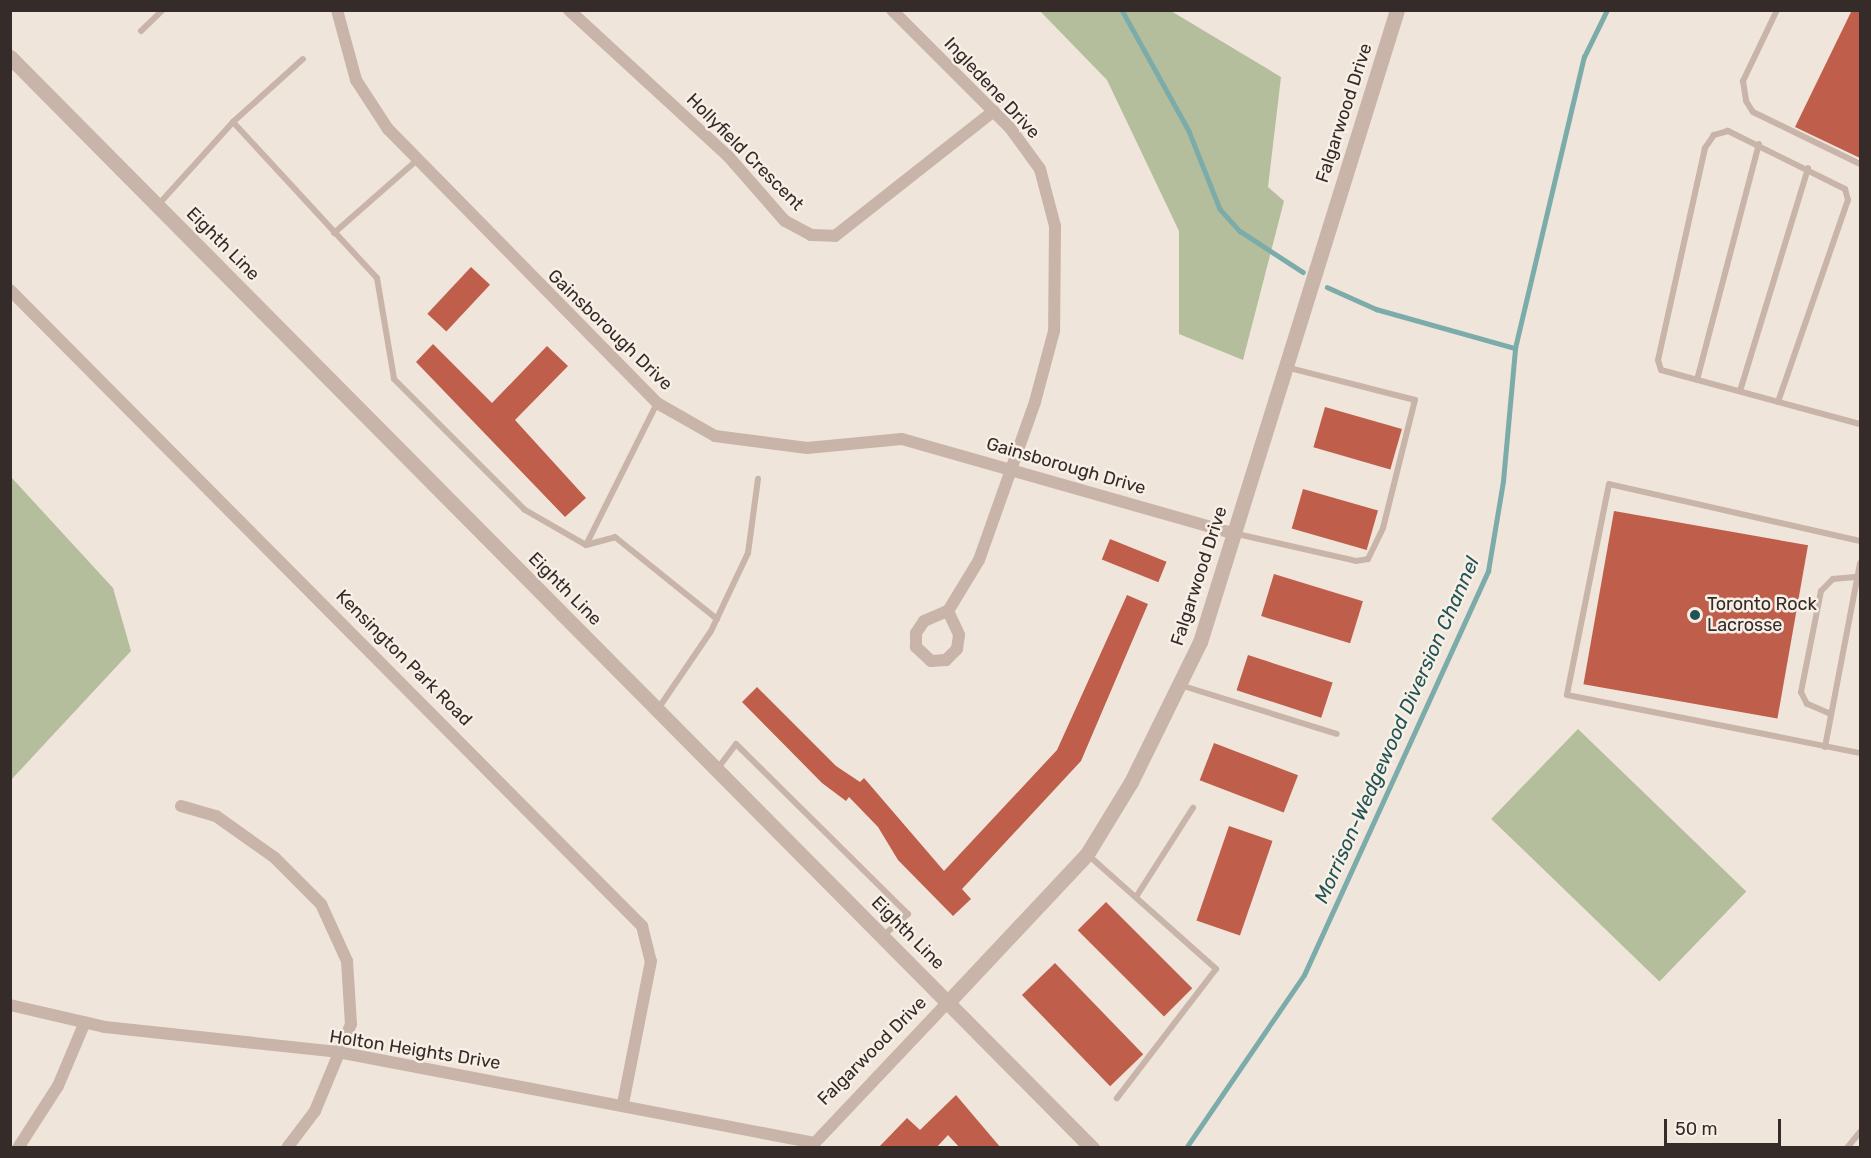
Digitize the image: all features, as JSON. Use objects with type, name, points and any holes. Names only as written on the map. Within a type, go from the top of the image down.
[{"type":"street","name":"Gainsborough Drive","points":[[337,10],[356,80],[388,129],[657,403],[715,436],[807,448],[902,439],[1233,533]]},
{"type":"street","name":"Hollyfield Crescent","points":[[569,10],[728,156],[785,221],[811,236],[836,236],[994,111]]},
{"type":"street","name":"Ingledene Drive","points":[[892,10],[994,111],[1040,169],[1055,226],[1054,331],[979,561],[948,611]]},
{"type":"street","name":"Falgarwood Drive","points":[[811,1145],[1087,854],[1180,685],[1200,642],[1233,533],[1289,368],[1397,10]]},
{"type":"street","name":"Eighth Line","points":[[10,57],[716,770],[949,1001],[1092,1148]]},
{"type":"street","name":"Kensington Park Road","points":[[10,290],[642,926],[651,961],[623,1104]]},
{"type":"street","points":[[181,806],[216,816],[275,858],[321,904],[348,961],[351,1024],[315,1111],[287,1148]]},
{"type":"street","name":"Holton Heights Drive","points":[[10,1005],[85,1022],[338,1052],[623,1104],[811,1145]]},
{"type":"street","points":[[18,1148],[58,1086],[85,1022]]},
{"type":"lane","points":[[141,31],[163,10]]},
{"type":"lane","points":[[1778,10],[1743,81],[1746,101],[1753,112],[1860,164]]},
{"type":"lane","points":[[157,206],[233,122],[303,59]]},
{"type":"lane","points":[[233,122],[377,278],[394,379],[525,510],[586,545],[615,537],[717,619]]},
{"type":"lane","points":[[1778,402],[1847,210],[1845,189],[1808,168],[1728,131],[1714,135],[1705,148],[1659,360],[1661,370],[1696,380],[1740,391],[1778,402],[1860,424]]},
{"type":"lane","points":[[1696,380],[1759,144]]},
{"type":"lane","points":[[334,233],[417,160]]},
{"type":"lane","points":[[1740,391],[1808,168]]},
{"type":"lane","points":[[1233,533],[1356,561],[1368,559],[1383,528],[1415,400],[1289,368]]},
{"type":"lane","points":[[586,545],[657,403]]},
{"type":"lane","points":[[658,710],[717,619],[748,554],[758,478]]},
{"type":"lane","points":[[1860,541],[1609,483],[1567,695],[1860,753]]},
{"type":"lane","points":[[1825,747],[1860,563]]},
{"type":"lane","points":[[1831,714],[1807,704],[1802,692],[1821,591],[1833,579],[1858,577]]},
{"type":"lane","points":[[1180,685],[1336,734]]},
{"type":"lane","points":[[716,770],[736,744],[908,914],[883,936]]},
{"type":"lane","points":[[1136,897],[1193,807]]},
{"type":"lane","points":[[1087,854],[1216,969],[1117,1098]]},
{"type":"lane","points":[[1847,1148],[1860,1132]]},
{"type":"green space","points":[[1040,11],[1171,11],[1281,77],[1268,187],[1284,201],[1243,360],[1179,334],[1179,231],[1107,80]]},
{"type":"green space","points":[[11,477],[113,588],[131,651],[11,780]]},
{"type":"green space","points":[[1578,729],[1746,892],[1659,981],[1491,819]]},
{"type":"building","points":[[1852,10],[1860,10],[1860,158],[1795,127]]},
{"type":"building","points":[[471,267],[490,285],[446,332],[427,314]]},
{"type":"building","points":[[433,344],[492,403],[547,346],[568,366],[515,420],[586,498],[565,517],[416,362]]},
{"type":"building","points":[[1325,407],[1402,429],[1390,469],[1313,447]]},
{"type":"building","points":[[1303,489],[1378,510],[1367,550],[1292,528]]},
{"type":"building","name":"Toronto Rock Lacrosse","points":[[1614,511],[1808,545],[1777,719],[1583,684]]},
{"type":"building","points":[[1110,539],[1167,562],[1158,582],[1102,559]]},
{"type":"building","points":[[1274,574],[1363,601],[1350,643],[1261,616]]},
{"type":"building","points":[[1127,595],[1148,604],[1081,761],[962,889],[971,899],[953,916],[898,860],[878,827],[849,797],[846,801],[822,783],[742,702],[757,687],[836,766],[860,782],[864,778],[944,871],[1057,750]]},
{"type":"building","points":[[1248,655],[1333,683],[1321,718],[1237,690]]},
{"type":"building","points":[[1214,743],[1298,775],[1284,813],[1200,780]]},
{"type":"building","points":[[1229,826],[1272,841],[1240,936],[1196,921]]},
{"type":"building","points":[[1106,902],[1192,988],[1164,1017],[1078,930]]},
{"type":"building","points":[[1055,963],[1143,1054],[1110,1086],[1022,995]]},
{"type":"building","points":[[956,1095],[1001,1148],[960,1148],[948,1135],[936,1148],[878,1148],[907,1118],[920,1130]]},
{"type":"waterway","points":[[1122,10],[1189,131],[1220,209],[1240,231],[1303,272]]},
{"type":"waterway","name":"Morrison-Wedgewood Diversion Channel","points":[[1186,1148],[1304,975],[1488,571],[1503,481],[1515,348],[1584,57],[1607,10]]},
{"type":"waterway","points":[[1327,287],[1376,309],[1515,348]]},
{"type":"place","name":"Toronto Rock Lacrosse","points":[[1695,615]]}]
